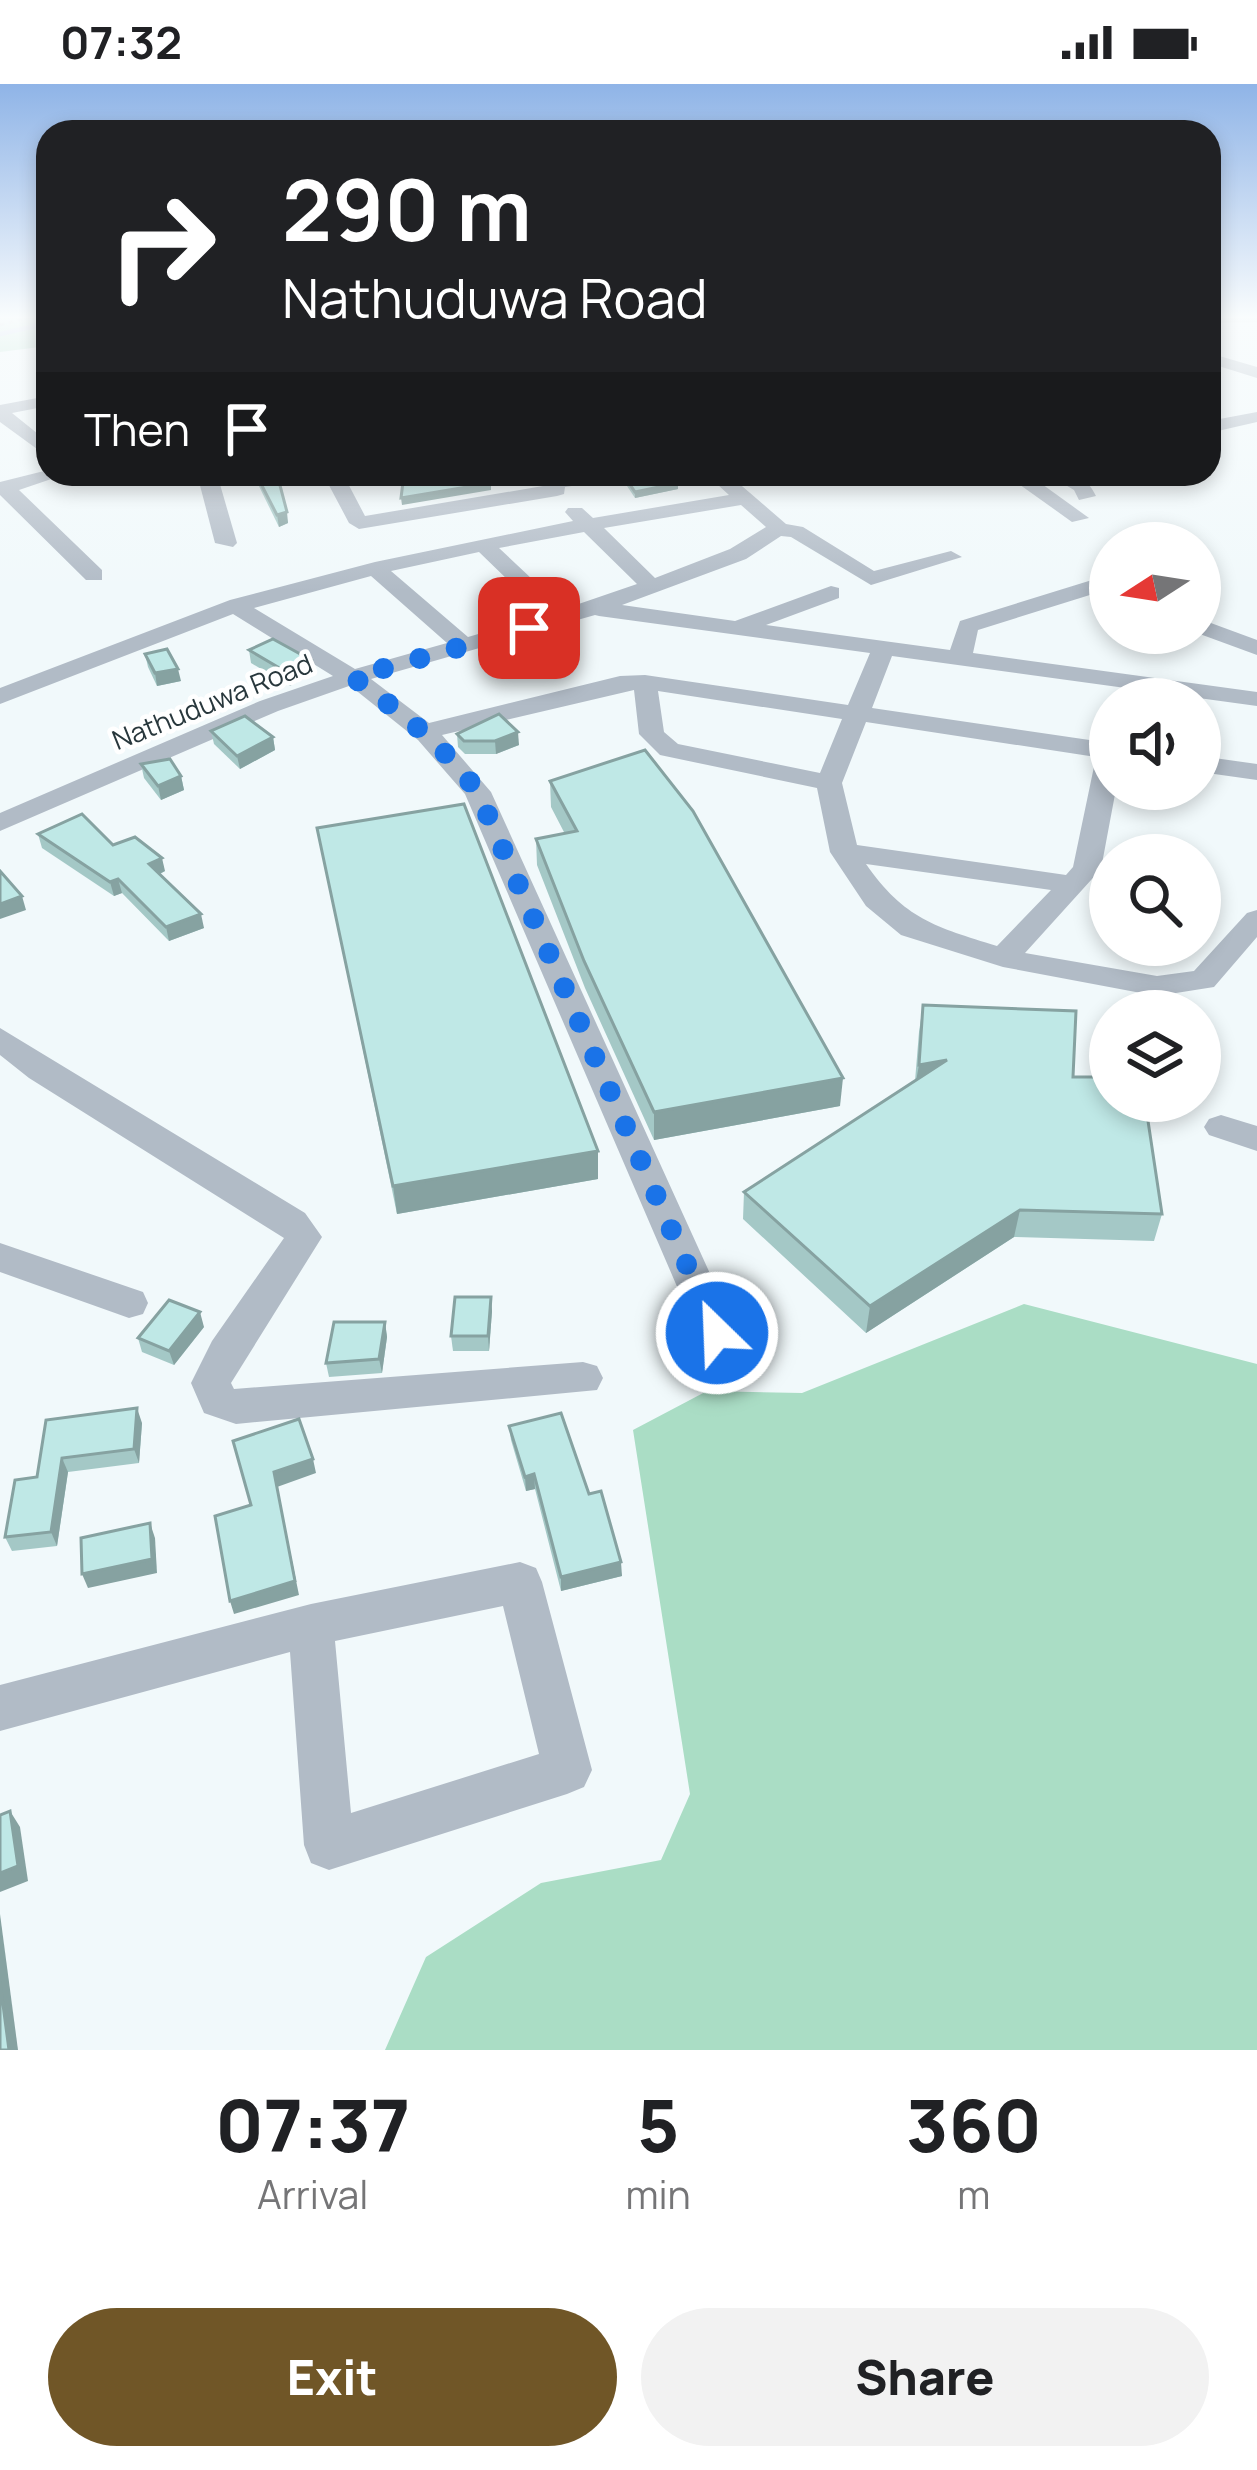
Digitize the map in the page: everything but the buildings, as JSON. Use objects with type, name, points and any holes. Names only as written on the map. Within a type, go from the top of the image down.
[{"type":"street","points":[[0,411],[36,442]]},
{"type":"street","points":[[1221,424],[1257,417]]},
{"type":"street","points":[[3,488],[36,479]]},
{"type":"street","points":[[210,486],[226,543]]},
{"type":"street","points":[[339,486],[359,524],[532,486]]},
{"type":"street","points":[[553,486],[585,524],[652,588]]},
{"type":"street","points":[[732,486],[777,529],[796,531],[871,578],[951,557]]},
{"type":"street","points":[[1032,486],[1079,518]]},
{"type":"street","points":[[1080,486],[1086,496]]},
{"type":"street","points":[[3,488],[94,575]]},
{"type":"street","points":[[0,698],[235,606],[375,568],[585,524],[747,498]]},
{"type":"street","name":"Nathuduwa Road","points":[[0,824],[269,706],[652,588],[738,554],[777,529]]},
{"type":"street","points":[[483,544],[560,618]]},
{"type":"street","points":[[375,568],[466,647]]},
{"type":"street","points":[[959,658],[968,626],[1089,588]]},
{"type":"street","points":[[735,629],[831,593]]},
{"type":"street","points":[[235,606],[353,677],[425,732],[456,761],[478,793],[717,1333]]},
{"type":"street","points":[[594,608],[959,658],[1089,683]]},
{"type":"street","points":[[1221,634],[1257,648]]},
{"type":"street","points":[[884,649],[853,714],[829,783],[844,852],[876,900],[912,929],[1003,958],[1157,986],[1203,980],[1257,920]]},
{"type":"street","points":[[425,732],[620,683],[645,682],[1089,748]]},
{"type":"street","points":[[645,682],[652,734],[668,750],[829,783]]},
{"type":"street","points":[[1221,696],[1257,699]]},
{"type":"street","points":[[1221,767],[1257,772]]},
{"type":"street","points":[[1003,958],[1087,868],[1098,810]]},
{"type":"street","points":[[844,852],[1072,884]]},
{"type":"street","points":[[0,1039],[41,1070],[292,1222],[304,1237],[226,1352],[211,1384],[218,1401],[236,1407],[583,1378]]},
{"type":"street","points":[[1221,1127],[1257,1138]]},
{"type":"street","points":[[0,1257],[129,1303]]},
{"type":"street","points":[[0,1708],[311,1624],[520,1582],[567,1770],[329,1846],[311,1624]]},
{"type":"green space","points":[[1024,1304],[1257,1364],[1257,2050],[385,2050],[426,1957],[541,1883],[661,1860],[690,1794],[633,1430],[707,1391],[802,1393]]},
{"type":"route","points":[[529,628],[353,677],[425,732],[456,761],[478,793],[717,1333]]}]
